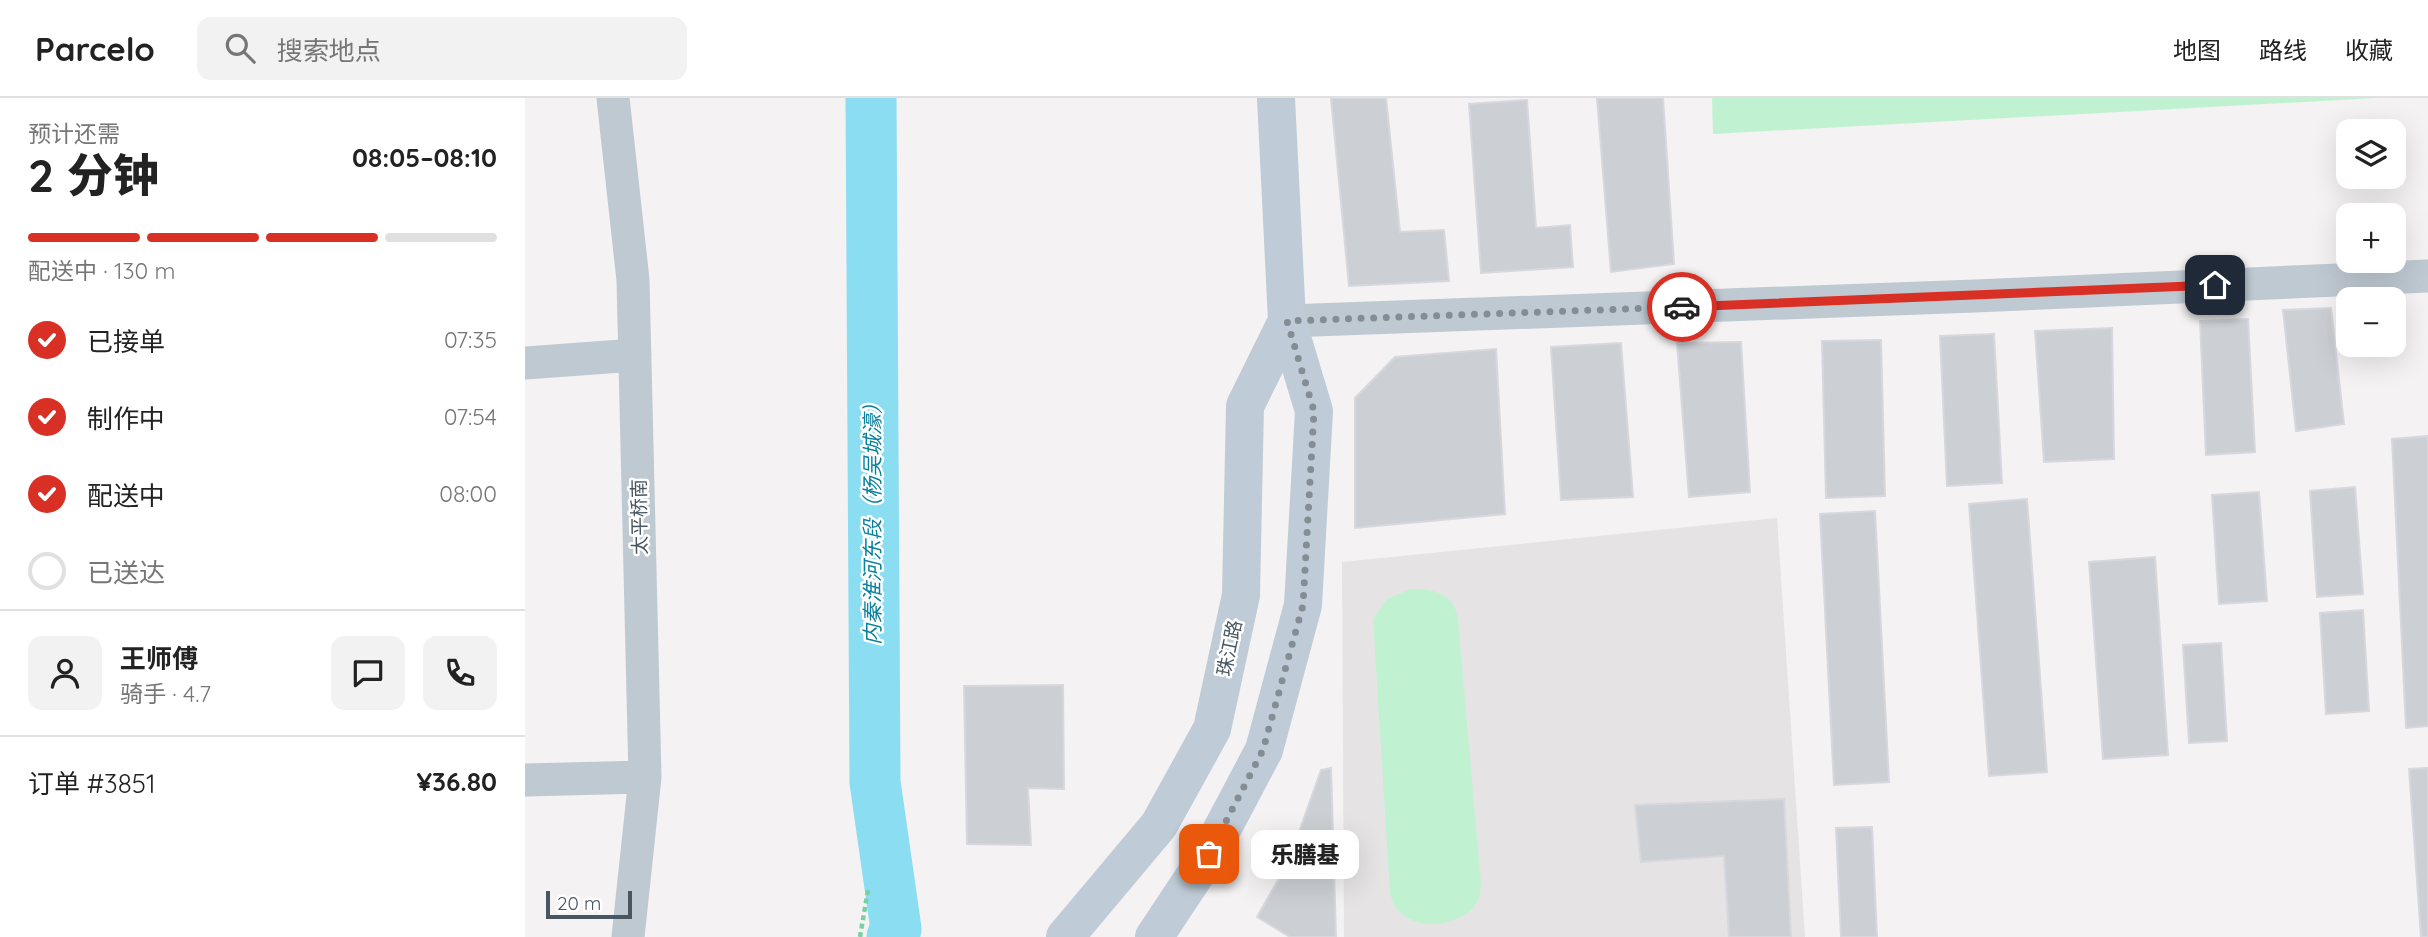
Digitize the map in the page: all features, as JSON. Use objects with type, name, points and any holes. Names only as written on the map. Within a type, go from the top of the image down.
[{"type":"main road","name":"珠江路","points":[[1154,937],[1209,854],[1263,750],[1303,605],[1314,411],[1287,321],[1276,98]]},
{"type":"main road","name":"珠江路","points":[[1065,937],[1159,825],[1212,729],[1241,595],[1245,406],[1287,321]]},
{"type":"street","name":"太平桥南","points":[[613,98],[633,280],[645,777],[628,937]]},
{"type":"street","points":[[1287,321],[1975,296],[2428,276]]},
{"type":"street","points":[[525,363],[635,355]]},
{"type":"street","points":[[525,780],[645,777]]},
{"type":"path","points":[[860,937],[868,890]]},
{"type":"shaded area","points":[[1777,518],[1805,937],[1344,937],[1342,562]]},
{"type":"green space","points":[[1712,98],[2376,98],[1713,134]]},
{"type":"green space","points":[[1411,589],[1442,594],[1453,604],[1456,611],[1481,884],[1479,898],[1472,909],[1456,919],[1436,924],[1407,918],[1396,908],[1390,893],[1373,619],[1387,599]]},
{"type":"building","points":[[1331,98],[1386,98],[1400,232],[1444,230],[1449,281],[1349,286]]},
{"type":"building","points":[[1597,98],[1663,98],[1674,264],[1611,272]]},
{"type":"building","points":[[1527,100],[1536,228],[1570,225],[1573,267],[1481,273],[1469,104]]},
{"type":"building","points":[[2331,308],[2344,424],[2296,431],[2283,310]]},
{"type":"building","points":[[2248,319],[2255,452],[2206,455],[2200,321]]},
{"type":"building","points":[[2112,328],[2114,459],[2044,462],[2035,331]]},
{"type":"building","points":[[1994,334],[2002,483],[1947,486],[1940,336]]},
{"type":"building","points":[[1881,340],[1885,496],[1826,498],[1822,341]]},
{"type":"building","points":[[1741,342],[1750,492],[1689,497],[1677,343]]},
{"type":"building","points":[[1621,343],[1633,497],[1561,500],[1551,347]]},
{"type":"building","points":[[1496,349],[1505,514],[1355,528],[1355,398],[1395,357]]},
{"type":"building","points":[[2428,436],[2428,726],[2406,728],[2392,439]]},
{"type":"building","points":[[2355,487],[2363,594],[2317,597],[2310,491]]},
{"type":"building","points":[[2259,492],[2267,601],[2219,604],[2212,495]]},
{"type":"building","points":[[2027,499],[2047,772],[1989,776],[1969,504]]},
{"type":"building","points":[[1875,511],[1889,782],[1834,785],[1820,514]]},
{"type":"building","points":[[2155,557],[2168,755],[2103,759],[2089,562]]},
{"type":"building","points":[[2363,610],[2369,711],[2326,714],[2320,613]]},
{"type":"building","points":[[2221,643],[2227,741],[2189,743],[2183,645]]},
{"type":"building","points":[[1063,685],[1064,789],[1028,788],[1031,845],[967,844],[964,686]]},
{"type":"building","points":[[1331,768],[1336,937],[1290,937],[1257,917],[1288,863],[1321,770]]},
{"type":"building","points":[[2428,768],[2428,937],[2421,937],[2409,769]]},
{"type":"building","points":[[1784,799],[1791,937],[1729,937],[1724,856],[1641,862],[1635,805]]},
{"type":"building","points":[[1872,827],[1877,937],[1841,937],[1836,828]]},
{"type":"waterway","name":"内秦淮河东段（杨吴城濠）","points":[[871,98],[875,782],[896,929],[892,937]]},
{"type":"way so far","points":[[1209,854],[1263,750],[1303,605],[1314,411],[1287,321],[1682,307]]},
{"type":"place","name":"乐膳基","points":[[1209,854]]},
{"type":"route","points":[[1682,307],[2215,285]]}]
